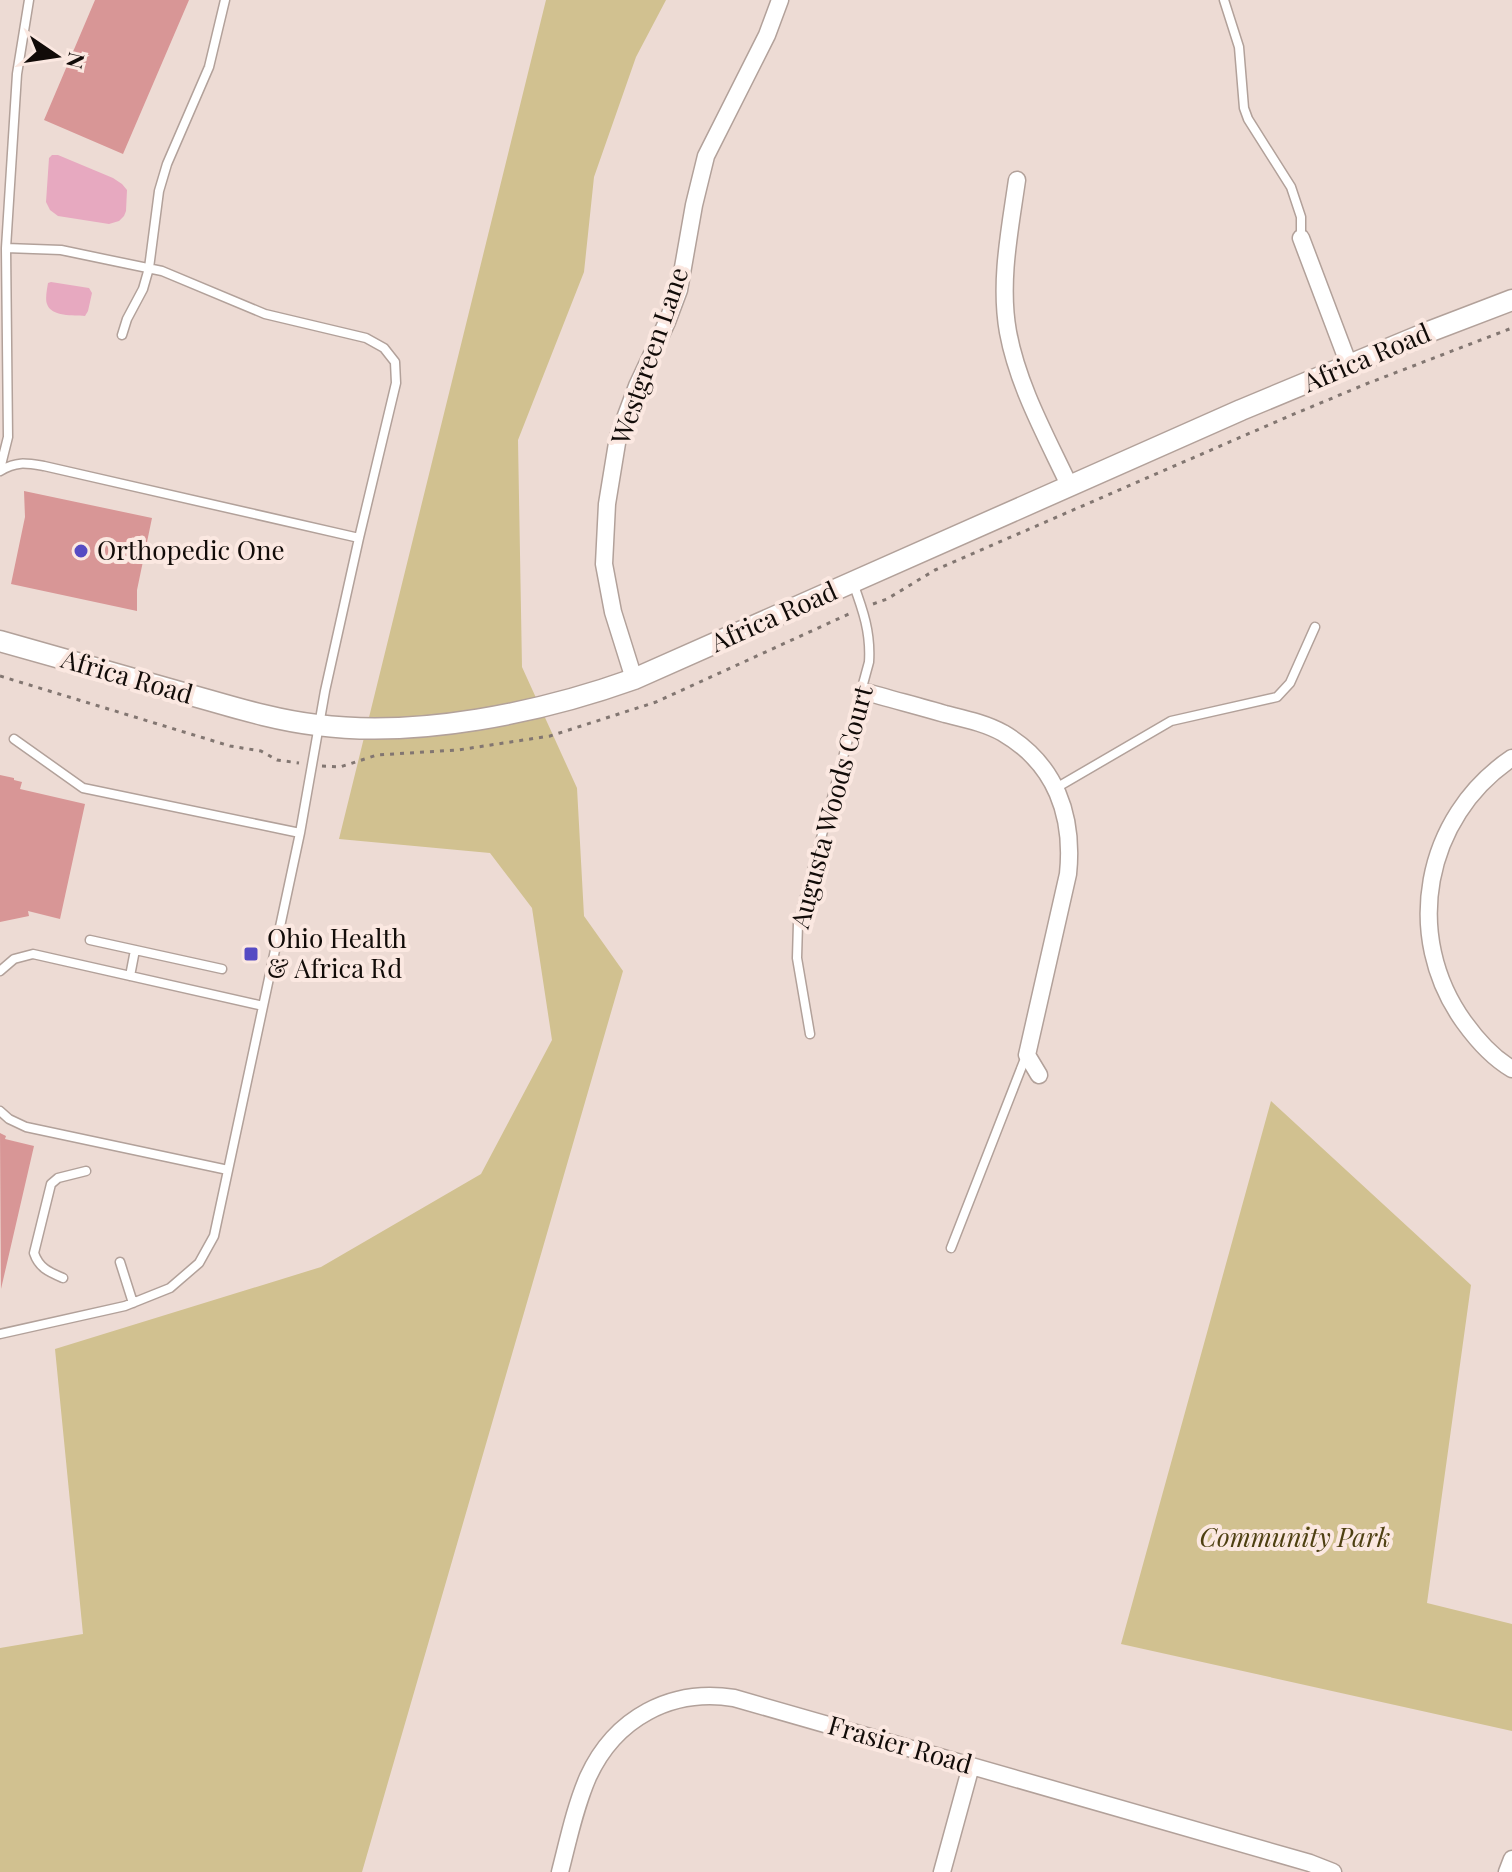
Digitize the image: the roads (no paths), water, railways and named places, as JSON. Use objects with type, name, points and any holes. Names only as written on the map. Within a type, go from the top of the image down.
[{"type":"street","name":"Westgreen Lane","points":[[634,679],[613,612],[604,564],[607,504],[618,437],[679,290],[706,156],[767,35],[780,0]]},
{"type":"street","points":[[1017,180],[1006,277],[1008,334],[1024,384],[1069,485]]},
{"type":"street","points":[[1301,238],[1349,365]]},
{"type":"street","name":"Africa Road","points":[[0,641],[269,717],[319,726],[377,729],[472,721],[592,694],[634,679],[1069,485],[1349,365],[1512,300]]},
{"type":"street","points":[[863,691],[981,723],[1002,733],[1023,747],[1041,765],[1056,788],[1069,828],[1071,851],[1027,1055],[1039,1075]]},
{"type":"street","points":[[1512,758],[1481,782],[1462,805],[1447,832],[1432,875],[1428,905],[1436,968],[1447,995],[1475,1037],[1512,1069]]},
{"type":"street","name":"Frasier Road","points":[[560,1872],[580,1799],[598,1758],[612,1739],[646,1712],[667,1702],[713,1695],[734,1698],[1333,1872]]},
{"type":"street","points":[[942,1872],[971,1766]]},
{"type":"street","points":[[1507,1872],[1512,1859]]},
{"type":"lane","points":[[0,470],[8,437],[6,248],[17,74],[29,0]]},
{"type":"lane","points":[[122,335],[149,268],[159,191],[167,164],[209,67],[225,0]]},
{"type":"lane","points":[[1224,0],[1239,47],[1244,108],[1291,187],[1301,217],[1301,238]]},
{"type":"lane","points":[[1,1331],[133,1303],[170,1288],[199,1263],[214,1236],[359,538],[396,383],[395,362],[384,348],[366,338],[265,314],[162,271],[61,250],[6,248]]},
{"type":"lane","points":[[0,470],[22,462],[44,466],[359,538]]},
{"type":"lane","name":"Augusta Woods Court","points":[[810,1034],[797,958],[798,923],[869,662],[870,645],[865,619],[853,582]]},
{"type":"lane","points":[[1056,788],[1171,721],[1277,697],[1290,683],[1315,627]]},
{"type":"lane","points":[[14,739],[83,788],[300,833]]},
{"type":"lane","points":[[90,940],[222,969]]},
{"type":"lane","points":[[130,976],[135,950]]},
{"type":"lane","points":[[0,971],[14,959],[33,954],[263,1006]]},
{"type":"lane","points":[[951,1248],[1027,1055]]},
{"type":"lane","points":[[0,1111],[26,1127],[228,1170]]},
{"type":"lane","points":[[63,1278],[45,1270],[34,1253],[51,1184],[58,1178],[86,1171]]},
{"type":"lane","points":[[120,1262],[133,1303]]},
{"type":"place","name":"Orthopedic One","points":[[81,551]]},
{"type":"place","name":"Ohio Health & Africa Rd","points":[[251,954]]},
{"type":"park label","name":"Community Park","points":[[1295,1538]]}]
